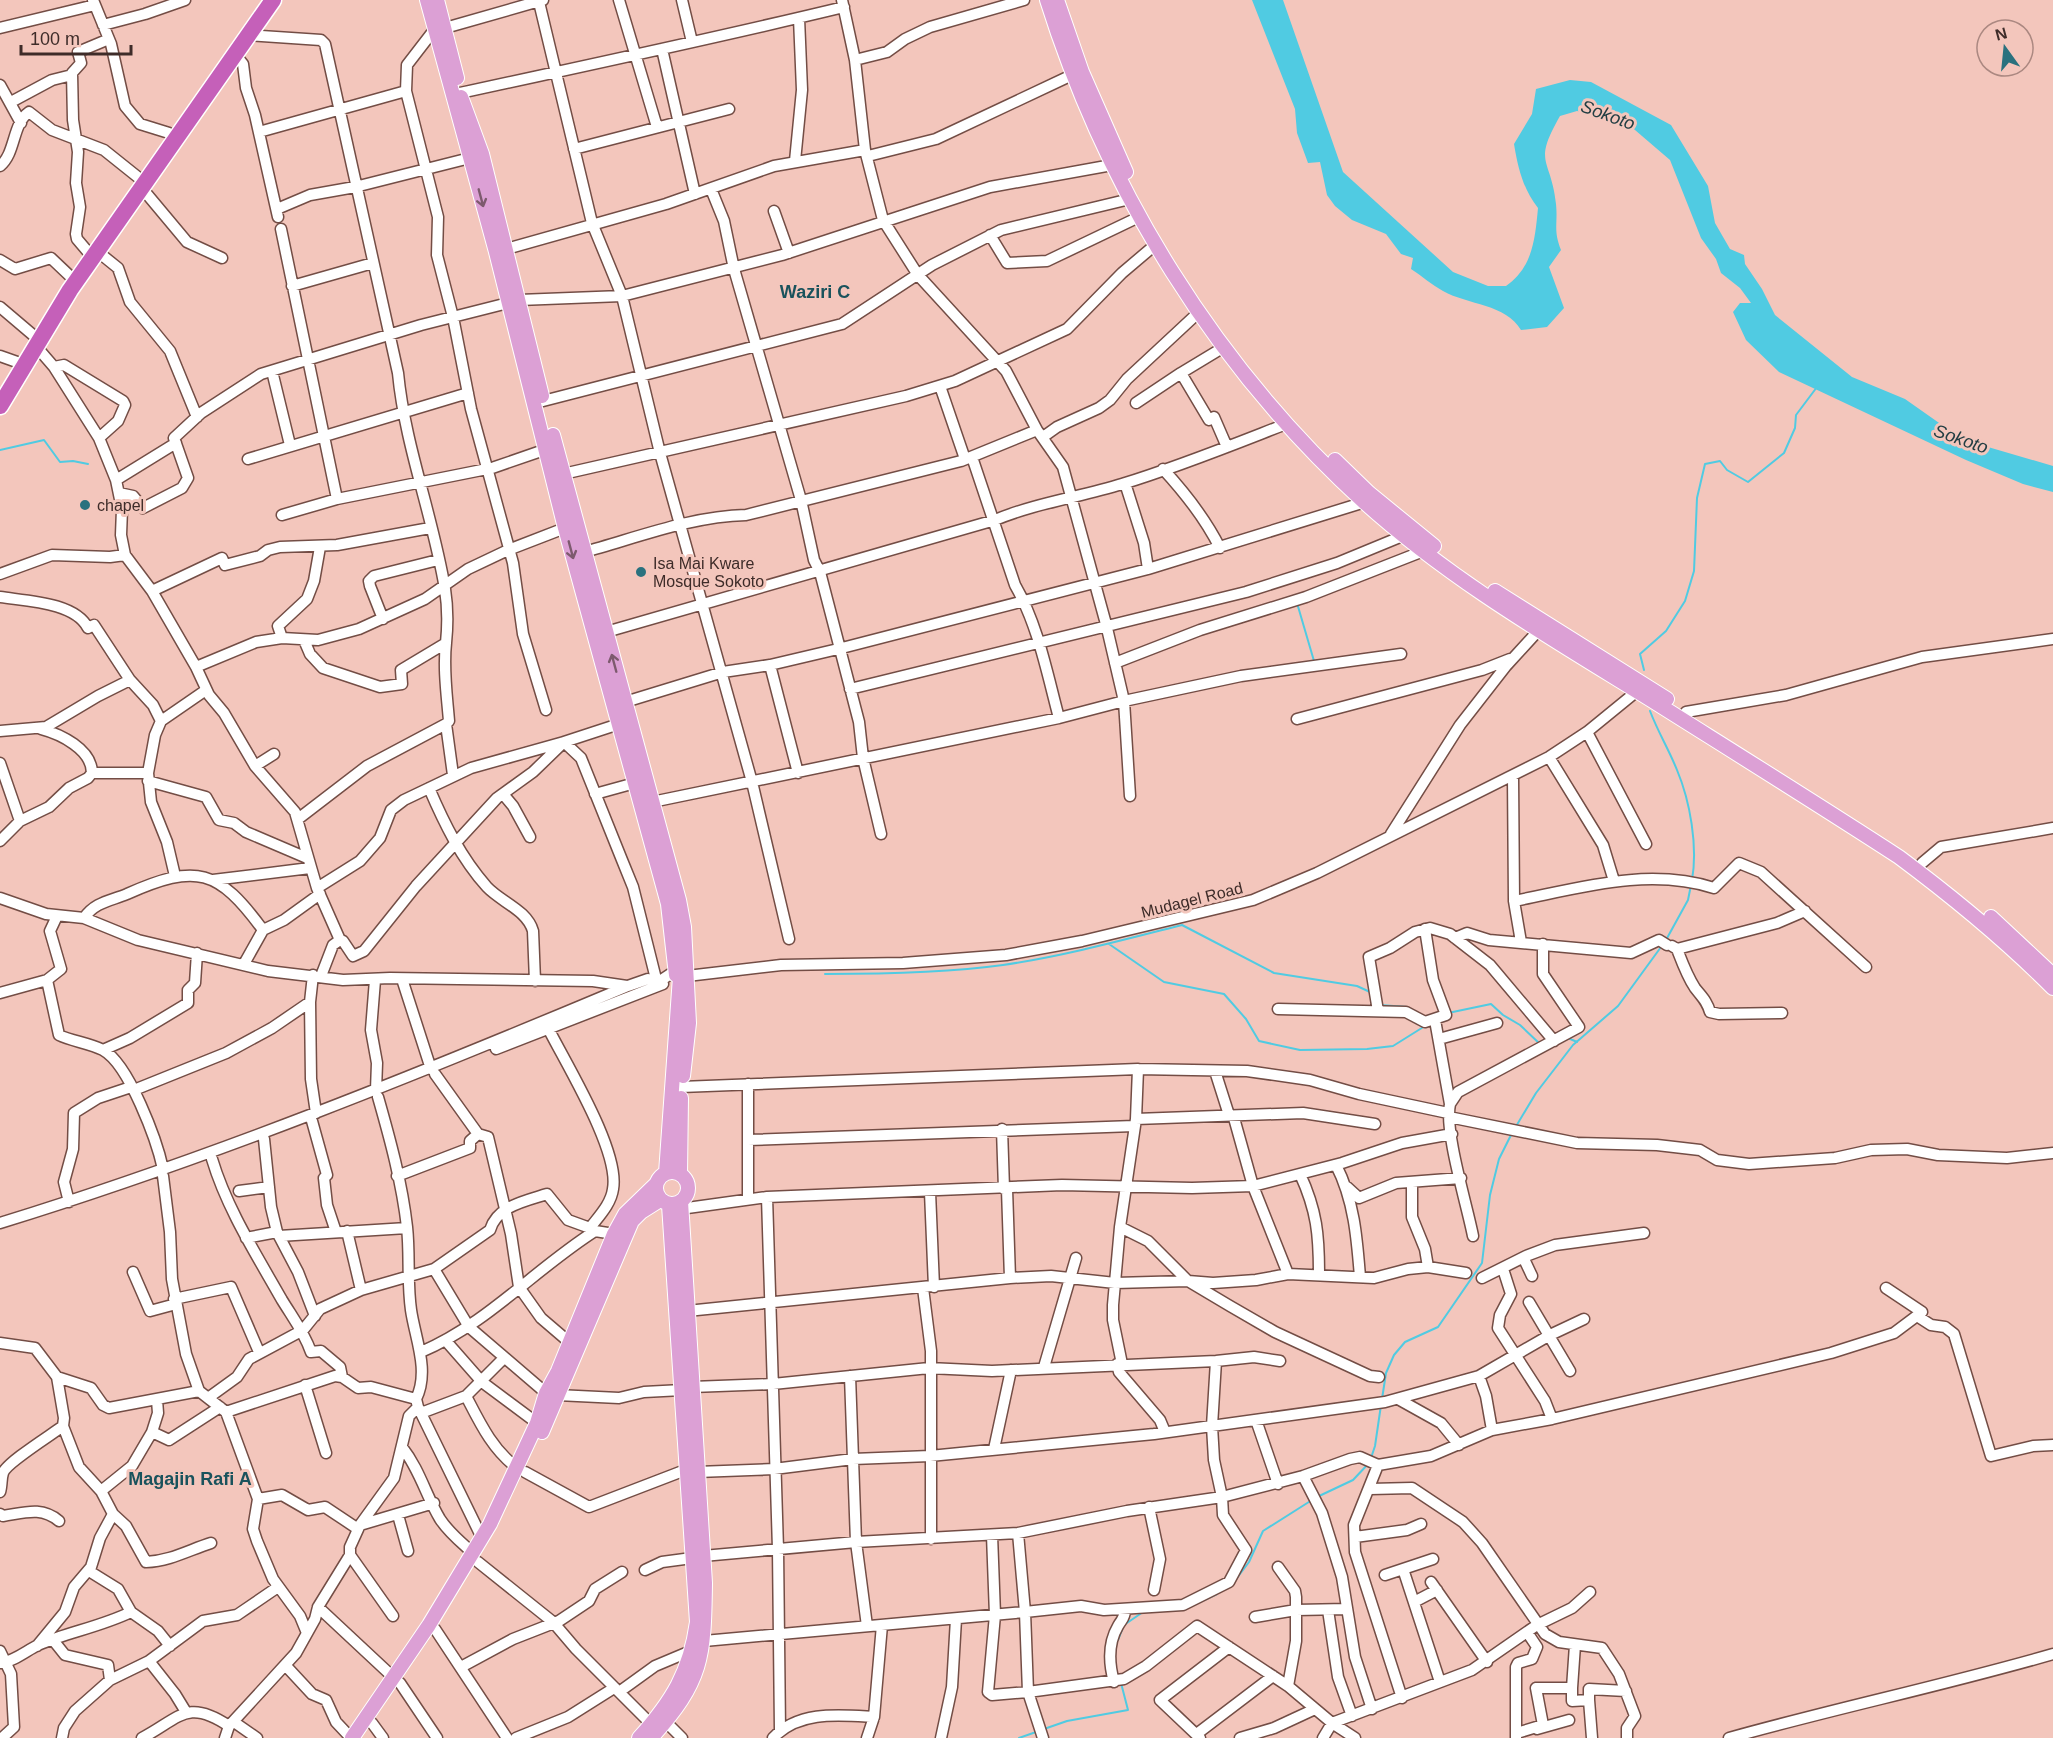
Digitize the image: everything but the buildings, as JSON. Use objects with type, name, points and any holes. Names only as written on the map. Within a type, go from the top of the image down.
[{"type":"highway","points":[[140,183],[169,133],[266,0]]},
{"type":"highway","points":[[0,391],[16,362],[34,340],[140,183],[273,0]]},
{"type":"highway","points":[[0,406],[70,277],[93,252]]},
{"type":"main road","points":[[427,0],[440,29],[482,154],[506,249],[514,302],[566,528],[668,904],[683,973],[690,1023],[673,1173]]},
{"type":"main road","points":[[362,1738],[396,1680],[476,1558],[482,1538],[521,1470],[537,1423],[633,1221],[641,1212],[673,1204],[686,1196],[688,1188],[673,1173],[683,973],[679,900],[543,401],[470,158],[440,29],[437,0]]},
{"type":"main road","points":[[1047,0],[1072,75],[1112,165],[1155,245],[1224,347],[1286,424],[1365,502],[1405,535],[1538,631],[1899,857],[1960,902],[2007,943],[2053,988]]},
{"type":"main road","points":[[1057,0],[1067,32],[1100,115],[1157,231],[1194,291],[1290,416],[1369,493],[1485,585],[1861,821],[1922,863],[2012,934],[2053,975]]},
{"type":"main road","points":[[352,1738],[435,1629],[476,1558],[521,1470],[569,1342],[614,1234],[625,1214],[656,1184],[673,1173]]},
{"type":"main road","points":[[656,1184],[656,1195],[673,1204]]},
{"type":"main road","points":[[673,1204],[687,1311],[687,1389]]},
{"type":"main road","points":[[639,1738],[666,1722],[691,1685],[700,1662],[698,1557],[693,1470],[673,1204]]},
{"type":"main road","points":[[651,1731],[680,1685],[699,1646]]},
{"type":"street","points":[[104,25],[185,0]]},
{"type":"street","points":[[619,0],[657,127]]},
{"type":"street","points":[[682,0],[692,42]]},
{"type":"street","points":[[855,60],[895,48],[905,39],[930,27],[1024,0]]},
{"type":"street","points":[[546,710],[523,634],[518,588],[468,393],[453,317],[437,255],[438,217],[428,168],[406,91],[407,65],[417,48],[440,29],[541,1],[592,223],[622,296],[660,453],[752,782],[789,939]]},
{"type":"street","points":[[0,28],[94,3],[109,39],[125,106],[140,124],[169,133]]},
{"type":"street","points":[[460,93],[587,67],[633,53],[662,49],[799,18],[843,4],[855,60],[867,153],[883,220],[918,275],[1006,371],[1040,433],[1063,467],[1095,581],[1124,701],[1130,796]]},
{"type":"street","points":[[795,161],[802,90],[799,18]]},
{"type":"street","points":[[248,35],[321,40],[325,44],[398,373],[401,411],[422,482],[449,618],[446,643],[449,721],[367,766],[298,819]]},
{"type":"street","points":[[109,39],[78,52],[81,63],[72,75],[73,120],[77,140],[76,183],[80,207],[77,239],[119,270],[130,302],[170,351],[197,417]]},
{"type":"street","points":[[662,49],[695,194]]},
{"type":"street","points":[[235,54],[243,64],[246,88],[259,132],[261,152],[277,213],[310,195],[355,187],[470,158]]},
{"type":"street","points":[[11,102],[52,80],[72,75]]},
{"type":"street","points":[[506,249],[592,223],[615,219],[795,161],[867,153],[936,139],[1072,75]]},
{"type":"street","points":[[0,85],[21,123]]},
{"type":"street","points":[[259,132],[406,91]]},
{"type":"street","points":[[574,150],[729,109]]},
{"type":"street","points":[[0,166],[8,158],[21,123],[29,112],[52,130],[104,150],[140,183],[187,242],[222,258]]},
{"type":"street","points":[[119,493],[133,496],[143,508],[182,489],[188,478],[174,438],[197,417],[248,381],[272,371],[389,335],[514,302],[622,296],[734,269],[990,187],[1112,165]]},
{"type":"street","points":[[711,189],[724,221],[734,269],[801,500],[814,560],[820,572],[838,649],[859,722],[863,758],[881,834]]},
{"type":"street","points":[[543,401],[842,324],[918,275],[990,235],[1011,226],[1130,200]]},
{"type":"street","points":[[774,211],[789,253]]},
{"type":"street","points":[[990,235],[1007,263],[1047,261],[1139,217]]},
{"type":"street","points":[[281,229],[337,499]]},
{"type":"street","points":[[563,474],[660,453],[779,423],[906,396],[940,386],[1067,329],[1122,273],[1155,245]]},
{"type":"street","points":[[0,260],[15,269],[51,258],[70,277]]},
{"type":"street","points":[[292,286],[374,263]]},
{"type":"street","points":[[0,307],[34,340],[99,438],[119,493],[125,555],[152,591],[196,667],[206,690],[224,713],[255,766],[290,803],[298,819],[319,891],[340,940],[353,956],[364,951],[416,886],[503,794],[533,772],[564,742]]},
{"type":"street","points":[[584,552],[682,526],[731,515],[746,515],[968,458],[1057,427],[1099,408],[1199,312]]},
{"type":"street","points":[[1136,403],[1224,347]]},
{"type":"street","points":[[0,356],[16,362]]},
{"type":"street","points":[[54,367],[64,365],[96,387],[113,392],[123,401],[125,405],[118,421],[99,438]]},
{"type":"street","points":[[272,371],[290,445]]},
{"type":"street","points":[[1181,373],[1209,420],[1214,417],[1227,447]]},
{"type":"street","points":[[940,386],[995,520],[1015,585],[1025,602],[1040,644],[1059,718]]},
{"type":"street","points":[[248,459],[323,435],[391,418],[401,411],[468,393]]},
{"type":"street","points":[[606,632],[995,520],[1026,507],[1073,498],[1125,483],[1286,424]]},
{"type":"street","points":[[116,480],[176,442]]},
{"type":"street","points":[[282,515],[337,499],[487,467],[547,449]]},
{"type":"street","points":[[1163,469],[1188,496],[1208,525],[1220,548]]},
{"type":"street","points":[[1125,483],[1144,543],[1148,568]]},
{"type":"street","points":[[625,702],[723,672],[770,665],[1025,602],[1220,548],[1365,502]]},
{"type":"street","points":[[152,591],[222,558],[225,565],[260,556],[268,550],[280,547],[321,546],[430,528]]},
{"type":"street","points":[[196,667],[243,646],[282,638],[318,640],[344,634],[383,619],[425,598],[468,569],[508,550],[566,528]]},
{"type":"street","points":[[850,689],[1040,644],[1106,624],[1264,586],[1337,563],[1405,535]]},
{"type":"street","points":[[282,638],[278,626],[307,599],[314,581],[321,546]]},
{"type":"street","points":[[1115,663],[1200,630],[1306,597],[1426,550]]},
{"type":"street","points":[[0,574],[52,555],[110,557],[125,555]]},
{"type":"street","points":[[383,619],[369,581],[374,576],[401,567],[438,560]]},
{"type":"street","points":[[0,597],[40,602],[77,615],[88,628],[94,625],[130,680],[153,705],[161,722]]},
{"type":"street","points":[[1390,836],[1460,725],[1514,657],[1538,631]]},
{"type":"street","points":[[1686,711],[1786,695],[1922,657],[2053,639]]},
{"type":"street","points":[[304,640],[310,654],[323,668],[387,688],[402,684],[401,670],[446,643]]},
{"type":"street","points":[[652,802],[1059,718],[1124,701],[1241,676],[1401,654]]},
{"type":"street","points":[[1297,719],[1482,670],[1514,657]]},
{"type":"street","points":[[770,665],[798,773]]},
{"type":"street","points":[[1630,676],[1636,692]]},
{"type":"street","points":[[41,729],[130,680]]},
{"type":"street","points":[[175,876],[167,842],[154,813],[148,777],[155,735],[161,722],[206,690]]},
{"type":"street","name":"Mudagel Road","points":[[433,1071],[548,1028],[683,973],[781,965],[934,961],[1006,955],[1082,941],[1272,894],[1549,758],[1587,732],[1636,692]]},
{"type":"street","points":[[446,724],[453,775]]},
{"type":"street","points":[[244,964],[263,930],[285,920],[360,861],[380,838],[391,810],[404,800],[453,775],[619,724]]},
{"type":"street","points":[[0,731],[41,729],[54,733],[67,743],[80,747],[90,762],[92,772],[88,778],[69,788],[49,807],[20,821],[0,841]]},
{"type":"street","points":[[1587,732],[1646,844]]},
{"type":"street","points":[[564,742],[581,758],[633,887],[657,983]]},
{"type":"street","points":[[255,766],[274,754]]},
{"type":"street","points":[[1549,758],[1603,845],[1614,881]]},
{"type":"street","points":[[0,763],[20,821]]},
{"type":"street","points":[[92,772],[148,777],[174,790],[200,794],[209,801],[219,820],[234,823],[256,837],[309,863]]},
{"type":"street","points":[[1513,777],[1514,901],[1521,942]]},
{"type":"street","points":[[596,794],[635,783]]},
{"type":"street","points":[[429,788],[457,844],[487,886],[530,923],[533,930],[535,981]]},
{"type":"street","points":[[503,794],[513,806],[530,837]]},
{"type":"street","points":[[1922,863],[1941,847],[2053,828]]},
{"type":"street","points":[[212,881],[309,863]]},
{"type":"street","points":[[1514,901],[1614,881],[1666,878],[1695,882],[1714,888],[1739,863],[1761,872],[1866,967]]},
{"type":"street","points":[[84,918],[93,906],[175,876],[189,875],[212,881],[235,894],[263,930]]},
{"type":"street","points":[[0,898],[31,910],[57,916],[84,918],[138,940],[268,971],[375,980],[593,981],[628,986]]},
{"type":"street","points":[[1455,938],[1467,933],[1489,940],[1631,952],[1777,923],[1805,911]]},
{"type":"street","points":[[0,993],[47,980],[61,969],[50,931],[57,916]]},
{"type":"street","points":[[1278,1009],[1406,1012],[1425,1022],[1446,1015],[1431,970],[1425,929]]},
{"type":"street","points":[[1378,1011],[1369,957],[1425,929],[1435,929],[1455,938],[1490,965],[1554,1041]]},
{"type":"street","points":[[340,940],[333,945],[317,976],[310,1002],[312,1088],[314,1117],[327,1175],[324,1179],[327,1205],[342,1232],[361,1290]]},
{"type":"street","points":[[1449,1111],[1458,1092],[1579,1027],[1546,982],[1542,963],[1543,944]]},
{"type":"street","points":[[1669,945],[1707,1002],[1710,1012],[1719,1014],[1782,1013]]},
{"type":"street","points":[[102,1050],[130,1038],[188,1003],[188,990],[195,983],[197,953]]},
{"type":"street","points":[[0,1230],[163,1173],[377,1093],[628,986],[648,979],[657,983],[683,973]]},
{"type":"street","points":[[402,979],[433,1071],[478,1134],[488,1137],[506,1210],[519,1287],[541,1318],[569,1342]]},
{"type":"street","points":[[47,980],[59,1035],[78,1039],[102,1050],[114,1060],[132,1089],[153,1132],[163,1173],[175,1301],[186,1354],[203,1395],[223,1410],[258,1499],[253,1529],[278,1587],[300,1616],[307,1633]]},
{"type":"street","points":[[375,980],[371,1030],[377,1063],[377,1093],[407,1228],[411,1312],[421,1352],[418,1406],[482,1538]]},
{"type":"street","points":[[69,1202],[64,1182],[74,1149],[74,1113],[98,1098],[132,1089],[210,1060],[272,1028],[310,1002]]},
{"type":"street","points":[[1435,1020],[1440,1040],[1452,1134],[1473,1236]]},
{"type":"street","points":[[1440,1040],[1497,1023]]},
{"type":"street","points":[[421,1352],[469,1327],[592,1229],[613,1191],[612,1164],[585,1099],[548,1028]]},
{"type":"street","points":[[681,1087],[1138,1069],[1246,1071],[1310,1080],[1359,1094],[1449,1111],[1513,1131],[1577,1143],[1657,1145],[1700,1150],[1717,1160],[1749,1164],[1835,1158],[1871,1150],[1907,1149],[1938,1155],[2007,1158],[2053,1153]]},
{"type":"street","points":[[1138,1069],[1135,1122],[1120,1227],[1113,1320],[1119,1372],[1160,1420],[1165,1432]]},
{"type":"street","points":[[1215,1071],[1229,1115],[1234,1118],[1253,1186],[1288,1274]]},
{"type":"street","points":[[748,1084],[748,1198]]},
{"type":"street","points":[[748,1140],[1303,1113],[1375,1124]]},
{"type":"street","points":[[0,1224],[212,1159],[314,1117]]},
{"type":"street","points":[[1002,1129],[1010,1278]]},
{"type":"street","points":[[397,1176],[470,1148],[470,1141],[478,1134]]},
{"type":"street","points":[[673,1204],[767,1197],[1062,1185],[1192,1188],[1253,1186],[1335,1165],[1402,1143],[1452,1134]]},
{"type":"street","points":[[264,1139],[269,1187],[278,1234],[298,1272],[315,1316]]},
{"type":"street","points":[[212,1159],[225,1194],[246,1238],[303,1330],[311,1352],[321,1351],[340,1367],[342,1377]]},
{"type":"street","points":[[1335,1165],[1347,1187],[1359,1198],[1396,1183],[1461,1178]]},
{"type":"street","points":[[1300,1174],[1311,1197],[1319,1230],[1319,1274]]},
{"type":"street","points":[[1412,1183],[1412,1217],[1425,1249],[1428,1267]]},
{"type":"street","points":[[239,1191],[269,1187]]},
{"type":"street","points":[[1347,1187],[1360,1277]]},
{"type":"street","points":[[930,1192],[931,1351],[928,1368],[931,1539]]},
{"type":"street","points":[[57,1377],[91,1388],[103,1405],[109,1408],[203,1395],[237,1377],[240,1369],[259,1352],[303,1330],[320,1309],[361,1290],[434,1269],[489,1230],[493,1220],[506,1210],[547,1194],[568,1220],[614,1234]]},
{"type":"street","points":[[767,1197],[780,1634],[777,1734],[815,1716],[874,1717]]},
{"type":"street","points":[[1120,1227],[1148,1241],[1188,1281],[1275,1332],[1370,1376],[1379,1377]]},
{"type":"street","points":[[246,1238],[278,1234],[407,1228]]},
{"type":"street","points":[[1482,1278],[1526,1256],[1555,1245],[1644,1233]]},
{"type":"street","points":[[1044,1367],[1077,1258]]},
{"type":"street","points":[[1524,1259],[1532,1276]]},
{"type":"street","points":[[687,1311],[1010,1278],[1071,1278],[1115,1282],[1234,1282],[1288,1274],[1374,1278],[1407,1269],[1428,1267],[1466,1273]]},
{"type":"street","points":[[434,1269],[469,1327],[503,1359],[551,1394],[619,1398],[644,1392],[774,1384],[928,1368],[1011,1370],[1216,1361],[1254,1357],[1280,1361]]},
{"type":"street","points":[[1503,1269],[1511,1294],[1500,1315],[1498,1328],[1517,1353],[1545,1401],[1552,1419]]},
{"type":"street","points":[[134,1272],[150,1311],[175,1301],[231,1287],[259,1352]]},
{"type":"street","points":[[645,1570],[662,1562],[698,1557],[856,1542],[1018,1533],[1149,1507],[1222,1497],[1278,1484],[1350,1459],[1373,1462],[1431,1456],[1492,1430],[1552,1419],[1831,1353],[1894,1334],[1922,1312],[1886,1288]]},
{"type":"street","points":[[1529,1302],[1570,1371]]},
{"type":"street","points":[[1917,1316],[1931,1325],[1945,1327],[1954,1334],[1991,1456],[2033,1446],[2053,1445]]},
{"type":"street","points":[[466,1396],[483,1431],[503,1458],[590,1507],[693,1470],[774,1469],[853,1459],[930,1456],[1165,1432],[1381,1403],[1479,1376],[1550,1335],[1584,1319]]},
{"type":"street","points":[[446,1341],[482,1382],[537,1423]]},
{"type":"street","points":[[0,1343],[35,1348],[57,1377],[64,1418],[63,1426],[79,1467],[101,1491],[113,1514],[126,1526],[146,1562],[169,1560],[188,1550],[211,1543]]},
{"type":"street","points":[[152,1432],[169,1440],[223,1410],[335,1376],[342,1377],[358,1388],[371,1387],[418,1406],[466,1396],[503,1359]]},
{"type":"street","points":[[1119,1681],[1110,1665],[1111,1649],[1118,1626],[1127,1616],[1152,1605],[1183,1605],[1229,1582],[1246,1550],[1223,1515],[1222,1497],[1214,1460],[1212,1426],[1216,1361]]},
{"type":"street","points":[[994,1449],[1011,1370]]},
{"type":"street","points":[[850,1376],[856,1542],[867,1626]]},
{"type":"street","points":[[1479,1376],[1486,1396],[1492,1430]]},
{"type":"street","points":[[305,1385],[326,1453]]},
{"type":"street","points":[[1398,1399],[1441,1423],[1459,1445]]},
{"type":"street","points":[[101,1491],[132,1466],[152,1432],[158,1413],[157,1400]]},
{"type":"street","points":[[225,1738],[231,1724],[286,1666],[307,1633],[315,1619],[318,1607],[350,1555],[350,1547],[359,1527],[394,1478],[409,1416],[418,1406]]},
{"type":"street","points":[[1256,1419],[1278,1484]]},
{"type":"street","points":[[0,1492],[2,1474],[10,1462],[33,1449],[63,1426]]},
{"type":"street","points":[[402,1447],[434,1503],[438,1517],[448,1531],[476,1558],[553,1622],[651,1731]]},
{"type":"street","points":[[1373,1462],[1370,1489],[1354,1525],[1355,1552],[1402,1698]]},
{"type":"street","points":[[1303,1476],[1314,1498],[1342,1577],[1355,1657],[1372,1709]]},
{"type":"street","points":[[1370,1489],[1412,1488],[1463,1522],[1482,1543],[1532,1629],[1537,1647],[1532,1659],[1518,1663],[1516,1667],[1516,1735]]},
{"type":"street","points":[[258,1499],[282,1495],[308,1510],[324,1507],[359,1527],[434,1503]]},
{"type":"street","points":[[1149,1507],[1160,1559],[1154,1590]]},
{"type":"street","points":[[0,1514],[3,1516],[21,1512],[42,1512],[59,1521]]},
{"type":"street","points":[[37,1646],[65,1612],[74,1587],[89,1571],[97,1554],[100,1538],[113,1514]]},
{"type":"street","points":[[399,1515],[408,1551]]},
{"type":"street","points":[[1355,1537],[1407,1530],[1422,1524]]},
{"type":"street","points":[[1018,1533],[1025,1612],[1028,1692],[1041,1733]]},
{"type":"street","points":[[992,1535],[995,1615],[988,1692],[992,1695],[1119,1681],[1146,1666],[1197,1626],[1288,1686],[1332,1723],[1355,1738]]},
{"type":"street","points":[[350,1555],[393,1616]]},
{"type":"street","points":[[1386,1575],[1433,1559]]},
{"type":"street","points":[[1278,1567],[1295,1591],[1296,1641],[1288,1686]]},
{"type":"street","points":[[1403,1569],[1440,1682]]},
{"type":"street","points":[[89,1571],[118,1588],[131,1612],[158,1631],[171,1646]]},
{"type":"street","points":[[461,1667],[513,1639],[559,1621],[589,1601],[596,1589],[622,1572]]},
{"type":"street","points":[[1414,1602],[1434,1586],[1487,1662]]},
{"type":"street","points":[[62,1738],[64,1728],[75,1711],[110,1680],[149,1661],[203,1621],[237,1615],[278,1587]]},
{"type":"street","points":[[1323,1738],[1332,1723],[1402,1698],[1487,1662],[1532,1629],[1572,1608],[1590,1592]]},
{"type":"street","points":[[435,1629],[507,1737],[568,1717],[656,1666],[699,1646],[780,1634],[1081,1606],[1127,1616]]},
{"type":"street","points":[[318,1607],[396,1680],[437,1738]]},
{"type":"street","points":[[1255,1617],[1296,1610],[1347,1609]]},
{"type":"street","points":[[1328,1611],[1338,1677],[1352,1716]]},
{"type":"street","points":[[3,1663],[37,1646],[84,1631],[131,1612]]},
{"type":"street","points":[[941,1738],[952,1687],[956,1618]]},
{"type":"street","points":[[867,1738],[874,1717],[882,1625]]},
{"type":"street","points":[[1532,1629],[1559,1642],[1602,1648],[1619,1674],[1635,1716],[1626,1728],[1628,1738]]},
{"type":"street","points":[[53,1640],[65,1655],[108,1665],[110,1680]]},
{"type":"street","points":[[1575,1645],[1572,1701],[1589,1700]]},
{"type":"street","points":[[1229,1647],[1160,1700],[1199,1736],[1273,1676]]},
{"type":"street","points":[[0,1651],[13,1689],[14,1727],[2,1738]]},
{"type":"street","points":[[1729,1738],[1811,1715],[1967,1679],[2053,1654]]},
{"type":"street","points":[[149,1661],[186,1712]]},
{"type":"street","points":[[286,1666],[312,1694],[326,1700],[336,1722],[352,1738]]},
{"type":"street","points":[[1516,1735],[1543,1725],[1536,1688],[1572,1688]]},
{"type":"street","points":[[1592,1738],[1589,1689],[1626,1691]]},
{"type":"street","points":[[1240,1738],[1274,1728],[1315,1709]]},
{"type":"street","points":[[142,1738],[186,1712],[200,1711],[257,1738]]},
{"type":"street","points":[[1505,1738],[1569,1720]]},
{"type":"street","points":[[666,1722],[682,1738]]},
{"type":"street","points":[[372,1723],[383,1738]]},
{"type":"water","name":"Sokoto","points":[[1252,0],[1283,0],[1343,172],[1453,272],[1488,286],[1506,286],[1522,270],[1534,241],[1538,208],[1522,178],[1514,144],[1532,114],[1536,89],[1570,80],[1591,82],[1671,125],[1708,186],[1715,223],[1730,249],[1744,255],[1745,264],[1762,289],[1775,315],[1852,377],[1905,399],[1942,425],[1988,447],[2053,466],[2053,492],[2023,484],[1966,460],[1779,372],[1746,340],[1733,312],[1740,303],[1751,303],[1740,288],[1721,273],[1716,259],[1701,238],[1670,160],[1628,124],[1577,111],[1560,116],[1547,144],[1546,161],[1554,189],[1556,232],[1561,250],[1549,267],[1564,308],[1547,327],[1521,330],[1514,321],[1496,310],[1439,289],[1411,269],[1413,258],[1401,254],[1386,234],[1352,220],[1335,206],[1327,195],[1320,162],[1308,163],[1297,133],[1295,109]]},
{"type":"waterway","points":[[1644,670],[1640,654],[1666,631],[1685,601],[1694,571],[1697,498],[1705,464],[1720,461],[1727,470],[1748,482],[1784,453],[1795,428],[1796,415],[1817,387]]},
{"type":"waterway","points":[[0,450],[44,440],[60,462],[73,461],[88,464]]},
{"type":"waterway","points":[[1297,603],[1314,661]]},
{"type":"waterway","points":[[1650,711],[1686,795],[1693,838],[1692,880]]},
{"type":"waterway","points":[[1666,940],[1688,900],[1691,885]]},
{"type":"waterway","points":[[825,974],[959,970],[1003,965],[1116,942],[1182,925],[1274,973],[1357,986],[1370,992]]},
{"type":"waterway","points":[[1109,944],[1164,982],[1224,994],[1246,1019],[1259,1041],[1300,1050],[1367,1049],[1393,1046],[1425,1026]]},
{"type":"waterway","points":[[1515,1128],[1536,1093],[1573,1045],[1618,1006],[1661,947]]},
{"type":"waterway","points":[[1448,1013],[1491,1004],[1503,1015],[1520,1025],[1540,1044]]},
{"type":"waterway","points":[[1380,1005],[1407,1007]]},
{"type":"waterway","points":[[1568,1038],[1577,1042]]},
{"type":"waterway","points":[[1382,1399],[1386,1373],[1394,1355],[1405,1342],[1438,1327],[1482,1263],[1490,1195],[1499,1159],[1512,1133]]},
{"type":"waterway","points":[[1371,1458],[1381,1405]]},
{"type":"waterway","points":[[1317,1497],[1353,1480],[1369,1463]]},
{"type":"waterway","points":[[1234,1582],[1249,1562],[1263,1531],[1312,1500]]},
{"type":"waterway","points":[[1185,1609],[1217,1594]]},
{"type":"waterway","points":[[1118,1640],[1124,1625],[1143,1612]]},
{"type":"waterway","points":[[1044,1729],[1067,1721],[1128,1710],[1121,1683]]},
{"type":"waterway","points":[[1019,1738],[1036,1732]]},
{"type":"place","name":"chapel","points":[[85,505]]},
{"type":"place","name":"Isa Mai Kware Mosque Sokoto","points":[[641,572]]},
{"type":"district","name":"Waziri C","points":[[815,292]]},
{"type":"district","name":"Magajin Rafi A","points":[[190,1479]]}]
